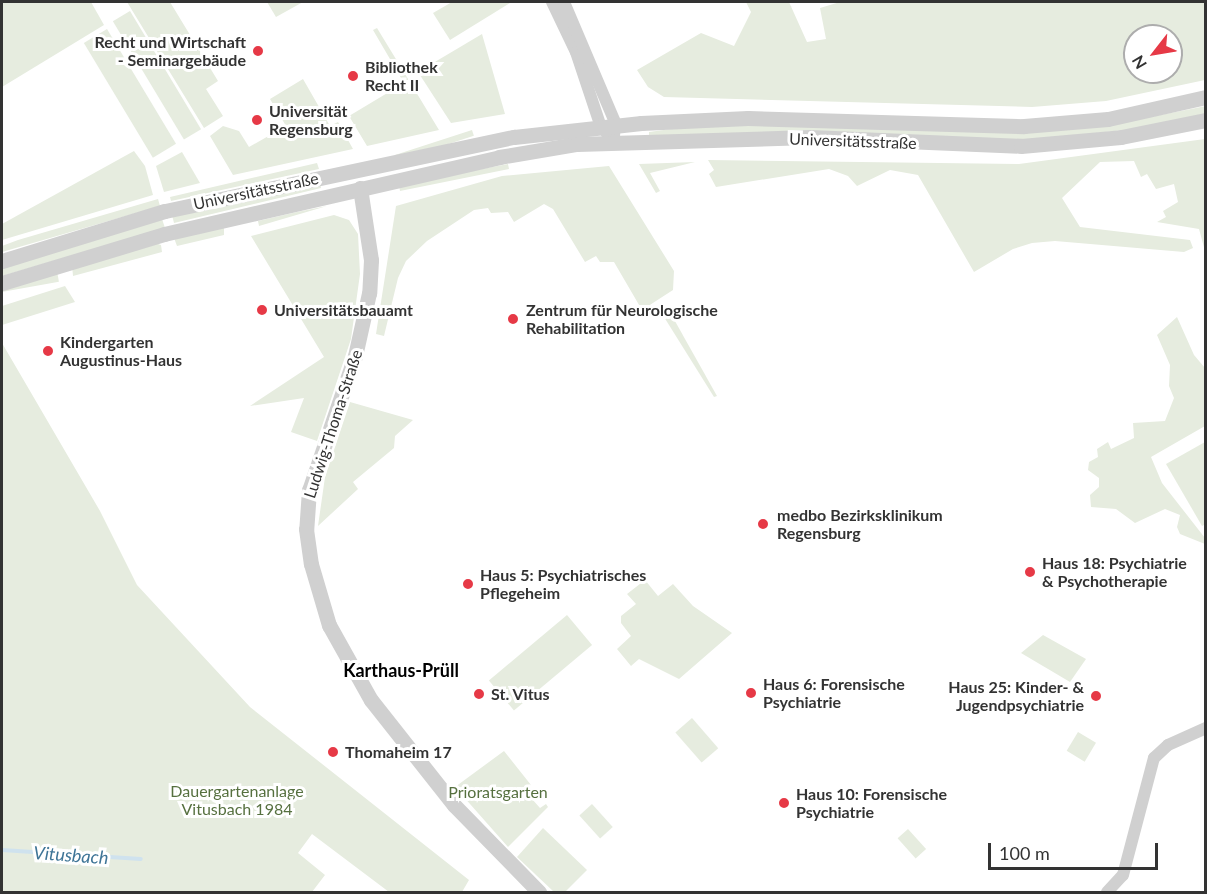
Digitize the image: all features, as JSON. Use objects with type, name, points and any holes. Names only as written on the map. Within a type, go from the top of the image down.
[{"type":"street","points":[[552,2],[609,127]]},
{"type":"street","points":[[564,2],[613,142]]},
{"type":"street","name":"Universitätsstraße","points":[[2,261],[165,211],[514,137],[609,127],[748,118],[1024,126],[1108,119],[1206,98]]},
{"type":"street","name":"Universitätsstraße","points":[[2,283],[164,234],[499,157],[613,142],[810,137],[1021,146],[1121,136],[1206,120]]},
{"type":"street","points":[[499,157],[510,150],[514,137]]},
{"type":"street","name":"Ludwig-Thoma-Straße","points":[[363,168],[360,188],[370,260],[369,293],[355,356],[309,490],[306,529],[311,564],[329,625],[371,700],[454,805],[531,890]]},
{"type":"street","points":[[1107,892],[1123,874],[1154,758],[1168,745],[1206,728]]},
{"type":"green space","points":[[2,2],[91,2],[104,25],[2,87]]},
{"type":"green space","points":[[127,2],[170,2],[218,81],[206,89],[223,116],[204,128]]},
{"type":"green space","points":[[267,2],[303,2],[276,17]]},
{"type":"green space","points":[[452,2],[510,3],[450,40],[433,13]]},
{"type":"green space","points":[[746,2],[789,2],[807,42],[826,39],[820,8],[840,2],[1205,2],[1205,80],[1106,101],[1032,107],[664,97],[648,87],[637,70],[701,33],[734,46],[751,12]]},
{"type":"green space","points":[[130,11],[201,129],[184,140],[113,21]]},
{"type":"green space","points":[[377,28],[439,130],[367,146],[349,116],[404,83],[373,30]]},
{"type":"green space","points":[[107,29],[176,144],[153,158],[84,43]]},
{"type":"green space","points":[[482,34],[505,114],[451,123],[418,72]]},
{"type":"green space","points":[[303,79],[330,126],[338,122],[353,149],[233,175],[210,136],[223,126],[239,131],[249,147],[286,126],[270,99]]},
{"type":"green space","points":[[1206,106],[1205,114],[1144,128],[1020,141],[649,137],[649,132],[700,125],[818,123],[1023,132],[1110,125]]},
{"type":"green space","points":[[472,130],[474,136],[397,161],[395,155]]},
{"type":"green space","points":[[1205,139],[1205,251],[1199,229],[1157,222],[1166,217],[1163,211],[1178,202],[1174,184],[1156,189],[1147,174],[1141,177],[1134,161],[1100,162],[1062,198],[1080,227],[1190,240],[1193,248],[1184,252],[1055,241],[1032,243],[1013,249],[974,272],[918,175],[890,170],[857,186],[848,176],[829,169],[716,187],[709,174],[714,170],[708,160],[1019,164]]},
{"type":"green space","points":[[134,151],[145,166],[153,195],[2,240],[2,224]]},
{"type":"green space","points":[[182,152],[200,183],[164,192],[156,166]]},
{"type":"green space","points":[[695,162],[650,173],[660,191],[656,193],[639,164]]},
{"type":"green space","points":[[317,163],[319,169],[171,201],[170,197]]},
{"type":"green space","points":[[508,164],[509,169],[400,191],[399,185]]},
{"type":"green space","points":[[609,166],[674,271],[673,290],[642,310],[614,262],[600,262],[596,256],[585,262],[553,209],[544,204],[514,222],[508,212],[491,213],[488,208],[474,210],[427,241],[406,261],[398,278],[384,336],[376,334],[396,206],[502,176]]},
{"type":"green space","points":[[320,182],[321,188],[174,223],[172,215]]},
{"type":"green space","points":[[158,199],[160,206],[2,252],[2,246],[18,240]]},
{"type":"green space","points":[[327,206],[259,226],[258,221]]},
{"type":"green space","points":[[334,215],[349,220],[358,234],[360,274],[351,339],[317,441],[291,432],[304,398],[250,406],[324,357],[251,236]]},
{"type":"green space","points":[[162,219],[165,228],[2,276],[2,268]]},
{"type":"green space","points":[[224,228],[224,235],[177,246],[174,238],[203,229]]},
{"type":"green space","points":[[155,243],[161,245],[162,252],[73,276],[72,265]]},
{"type":"green space","points":[[57,271],[59,282],[2,292],[2,281]]},
{"type":"green space","points":[[65,286],[75,302],[2,325],[2,306]]},
{"type":"green space","points":[[671,314],[717,396],[714,397],[664,317]]},
{"type":"green space","points":[[1177,317],[1194,355],[1205,368],[1205,426],[1151,457],[1162,483],[1205,538],[1205,544],[1180,534],[1177,527],[1180,515],[1165,509],[1135,523],[1116,509],[1091,507],[1090,495],[1099,487],[1099,478],[1088,470],[1089,462],[1098,457],[1097,449],[1108,442],[1111,449],[1134,438],[1133,423],[1165,421],[1174,398],[1169,386],[1170,365],[1157,335]]},
{"type":"green space","name":"Dauergartenanlage Vitusbach 1984","points":[[2,343],[100,511],[137,585],[250,707],[469,880],[462,892],[389,892],[312,834],[298,853],[325,875],[312,892],[2,892]]},
{"type":"green space","points":[[350,402],[413,420],[395,436],[394,448],[353,482],[358,489],[318,526],[325,477]]},
{"type":"green space","points":[[1205,442],[1206,524],[1202,526],[1166,464]]},
{"type":"green space","points":[[645,580],[658,596],[673,584],[693,606],[732,633],[679,679],[639,659],[631,666],[617,649],[631,636],[621,623],[621,616],[636,604],[627,594]]},
{"type":"green space","points":[[567,615],[592,645],[514,710],[489,681]]},
{"type":"green space","points":[[1043,635],[1086,659],[1070,682],[1021,653]]},
{"type":"green space","points":[[692,718],[718,748],[702,763],[675,732]]},
{"type":"green space","points":[[1078,732],[1096,743],[1085,762],[1067,751]]},
{"type":"green space","name":"Prioratsgarten","points":[[504,751],[531,785],[527,789],[532,799],[540,808],[546,804],[548,807],[508,847],[455,787]]},
{"type":"green space","points":[[592,804],[613,827],[600,838],[579,815]]},
{"type":"green space","points":[[543,828],[587,870],[565,892],[554,892],[517,857]]},
{"type":"green space","points":[[908,829],[926,849],[916,858],[898,838]]},
{"type":"waterway","name":"Vitusbach","points":[[2,850],[141,859]]},
{"type":"place","name":"Recht und Wirtschaft - Seminargebäude","points":[[258,51]]},
{"type":"place","name":"Bibliothek Recht II","points":[[353,76]]},
{"type":"place","name":"Universität Regensburg","points":[[257,120]]},
{"type":"place","name":"Universitätsbauamt","points":[[262,310]]},
{"type":"place","name":"Zentrum für Neurologische Rehabilitation","points":[[513,319]]},
{"type":"place","name":"Kindergarten Augustinus-Haus","points":[[48,351]]},
{"type":"place","name":"medbo Bezirksklinikum Regensburg","points":[[763,524]]},
{"type":"place","name":"Haus 18: Psychiatrie & Psychotherapie","points":[[1030,572]]},
{"type":"place","name":"Haus 5: Psychiatrisches Pflegeheim","points":[[468,584]]},
{"type":"place","name":"Haus 6: Forensische Psychiatrie","points":[[751,693]]},
{"type":"place","name":"St. Vitus","points":[[479,694]]},
{"type":"place","name":"Haus 25: Kinder- & Jugendpsychiatrie","points":[[1096,696]]},
{"type":"place","name":"Thomaheim 17","points":[[333,752]]},
{"type":"place","name":"Haus 10: Forensische Psychiatrie","points":[[784,803]]},
{"type":"district","name":"Karthaus-Prüll","points":[[401,670]]}]
